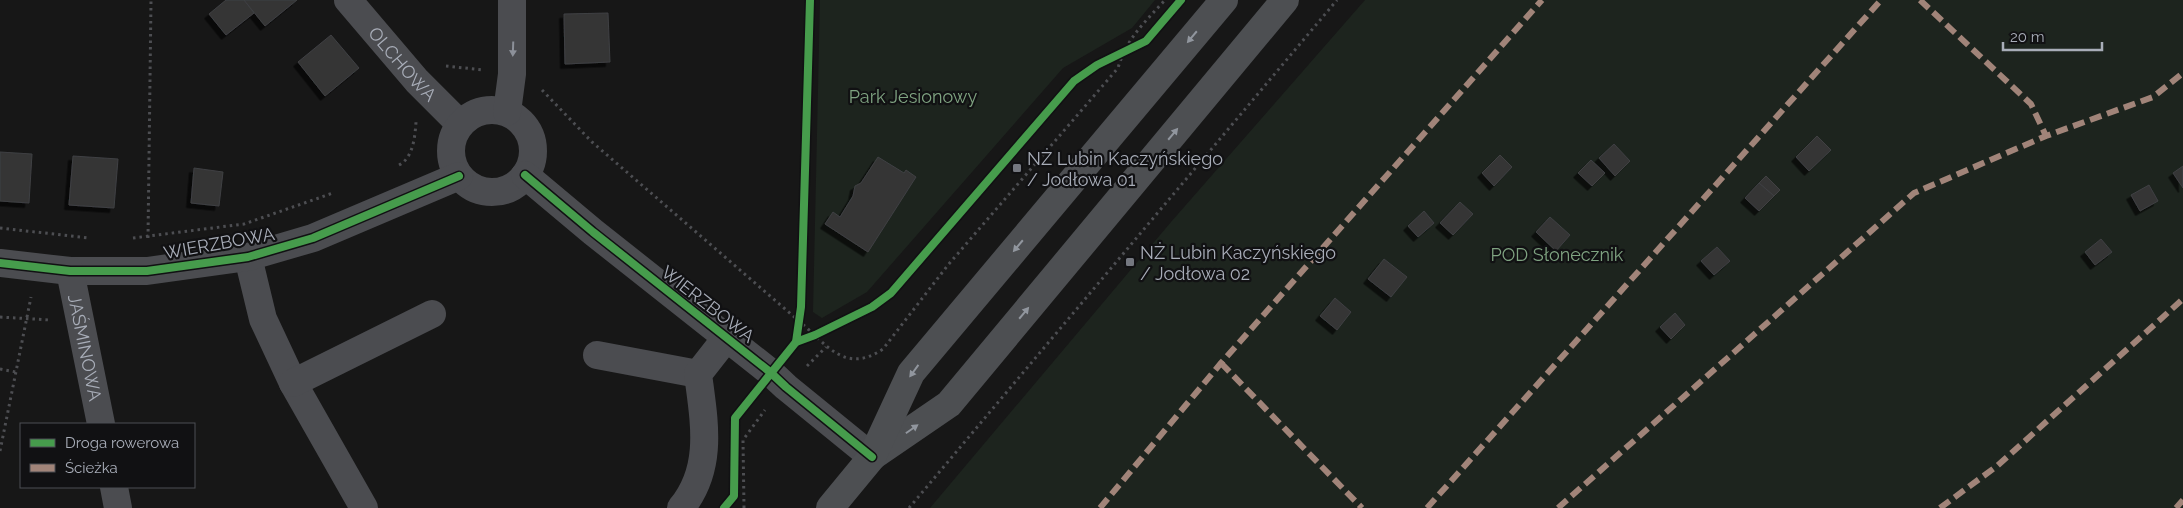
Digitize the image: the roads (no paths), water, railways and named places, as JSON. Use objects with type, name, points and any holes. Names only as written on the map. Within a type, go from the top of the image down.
[{"type":"main road","points":[[830,508],[872,457],[912,373],[1224,0]]},
{"type":"main road","points":[[872,457],[948,404],[1285,0]]},
{"type":"street","name":"OLCHOWA","points":[[348,0],[417,81],[460,124]]},
{"type":"street","points":[[506,112],[512,74],[512,0]]},
{"type":"street","points":[[490,109],[506,112],[522,123],[531,139],[532,158],[525,175],[514,185],[500,191],[485,191],[470,186],[459,176],[453,164],[450,150],[453,136],[460,124],[473,114],[490,109]]},
{"type":"street","name":"WIERZBOWA","points":[[525,175],[593,232],[727,337],[872,457]]},
{"type":"street","name":"WIERZBOWA","points":[[0,263],[70,270],[147,271],[248,256],[313,238],[459,176]]},
{"type":"street","points":[[248,256],[263,319],[293,383],[364,508]]},
{"type":"street","name":"JAŚMINOWA","points":[[70,270],[101,423]]},
{"type":"street","points":[[293,383],[432,314]]},
{"type":"street","points":[[680,508],[698,483],[704,462],[704,420],[698,374],[727,337]]},
{"type":"street","points":[[597,356],[698,374]]},
{"type":"street","points":[[114,488],[118,508]]},
{"type":"place","name":"NŻ Lubin Kaczyńskiego / Jodłowa 01","points":[[1017,168]]},
{"type":"place","name":"NŻ Lubin Kaczyńskiego / Jodłowa 02","points":[[1130,262]]},
{"type":"park label","name":"Park Jesionowy","points":[[913,96]]},
{"type":"park label","name":"POD Słonecznik","points":[[1557,254]]}]
